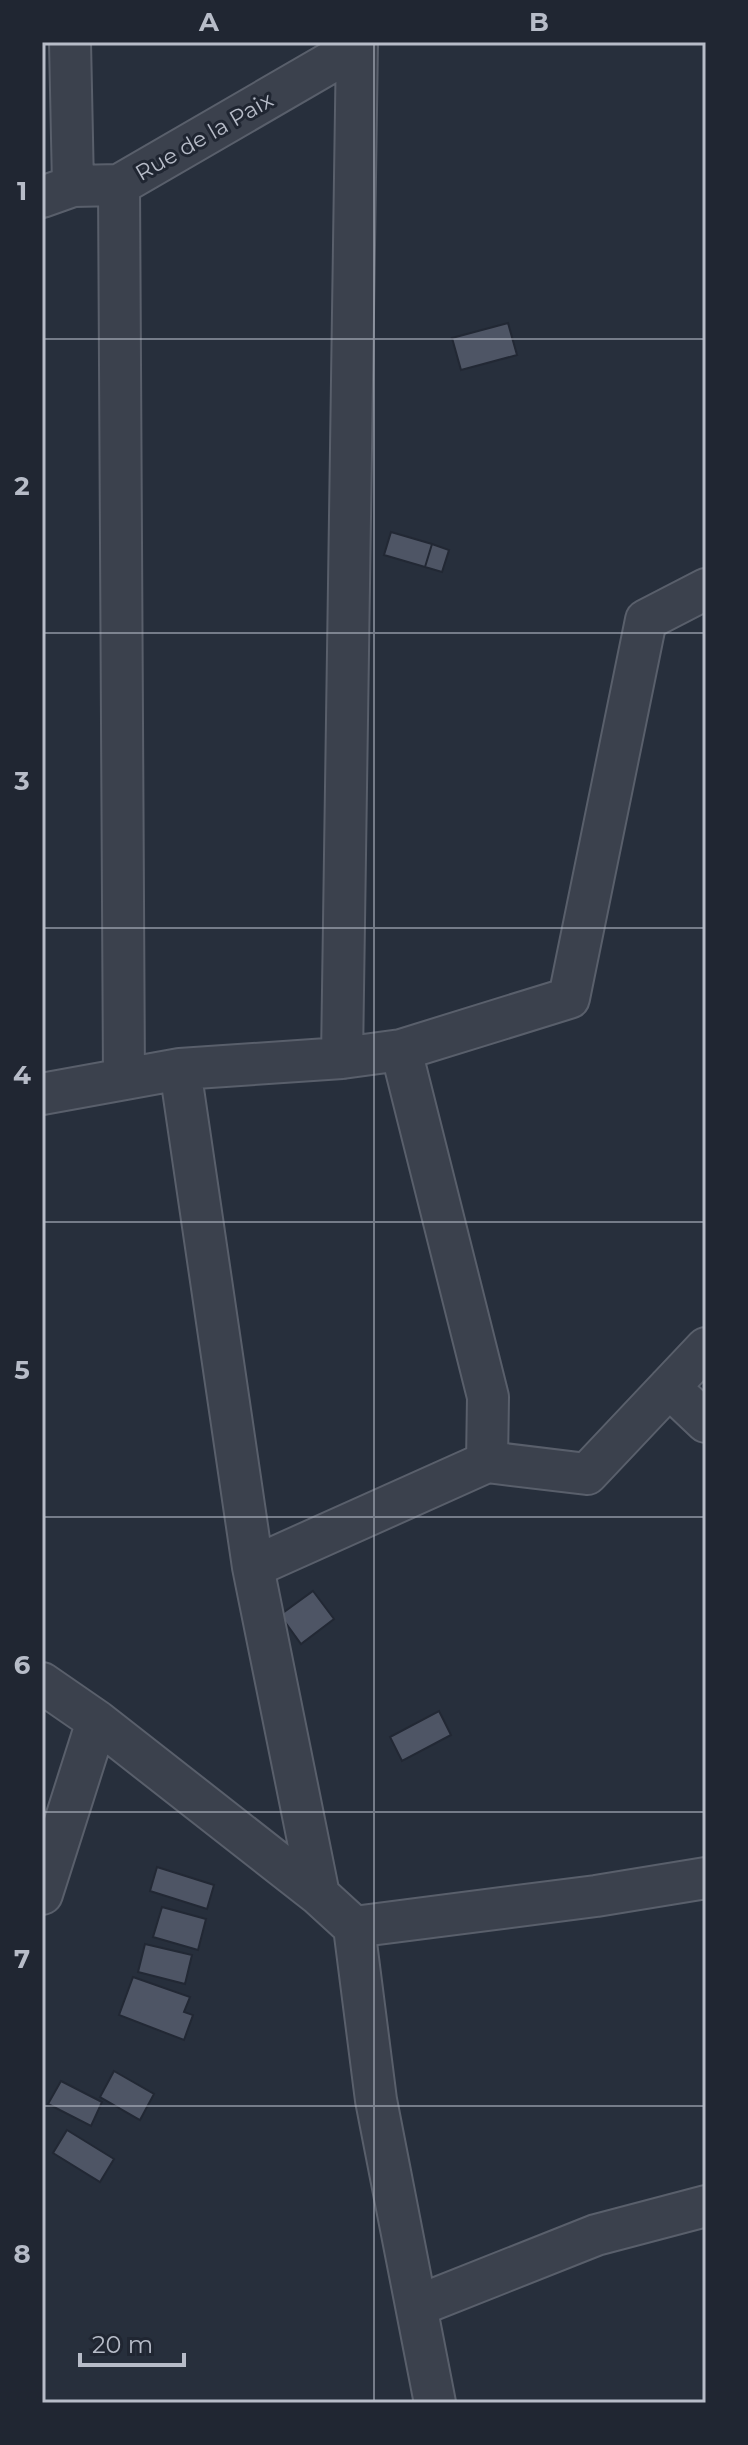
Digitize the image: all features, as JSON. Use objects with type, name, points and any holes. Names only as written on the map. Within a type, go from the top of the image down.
[{"type":"street","points":[[58,192],[70,42]]},
{"type":"street","points":[[342,1058],[357,44]]},
{"type":"street","name":"Rue de la Paix","points":[[58,192],[119,185],[357,44]]},
{"type":"street","points":[[119,185],[124,1079]]},
{"type":"street","points":[[42,1094],[180,1069],[342,1058],[401,1050],[569,998],[646,620],[706,589]]},
{"type":"street","points":[[401,1050],[488,1397],[487,1462]]},
{"type":"street","points":[[180,1069],[253,1567],[319,1895]]},
{"type":"street","points":[[253,1567],[487,1462],[587,1474],[706,1348]]},
{"type":"street","points":[[669,1387],[706,1422]]},
{"type":"street","points":[[42,1683],[97,1721],[319,1895],[354,1927],[376,2100],[435,2403]]},
{"type":"street","points":[[42,1894],[97,1721]]},
{"type":"street","points":[[354,1927],[596,1896],[706,1878]]},
{"type":"street","points":[[417,2306],[596,2235],[706,2206]]},
{"type":"building","points":[[508,323],[517,355],[461,370],[452,338]]},
{"type":"building","points":[[391,532],[432,544],[425,567],[384,555]]},
{"type":"building","points":[[432,544],[449,550],[442,572],[425,567]]},
{"type":"building","points":[[313,1591],[334,1619],[301,1644],[280,1615]]},
{"type":"building","points":[[439,1711],[451,1735],[402,1761],[390,1737]]},
{"type":"building","points":[[157,1867],[214,1885],[207,1909],[150,1891]]},
{"type":"building","points":[[162,1907],[206,1919],[198,1950],[153,1937]]},
{"type":"building","points":[[145,1944],[192,1955],[185,1984],[138,1972]]},
{"type":"building","points":[[133,1977],[190,1997],[184,2012],[193,2015],[184,2040],[119,2015]]},
{"type":"building","points":[[114,2071],[154,2094],[140,2120],[100,2097]]},
{"type":"building","points":[[61,2081],[102,2102],[91,2126],[48,2104]]},
{"type":"building","points":[[67,2130],[114,2159],[100,2182],[53,2153]]}]
